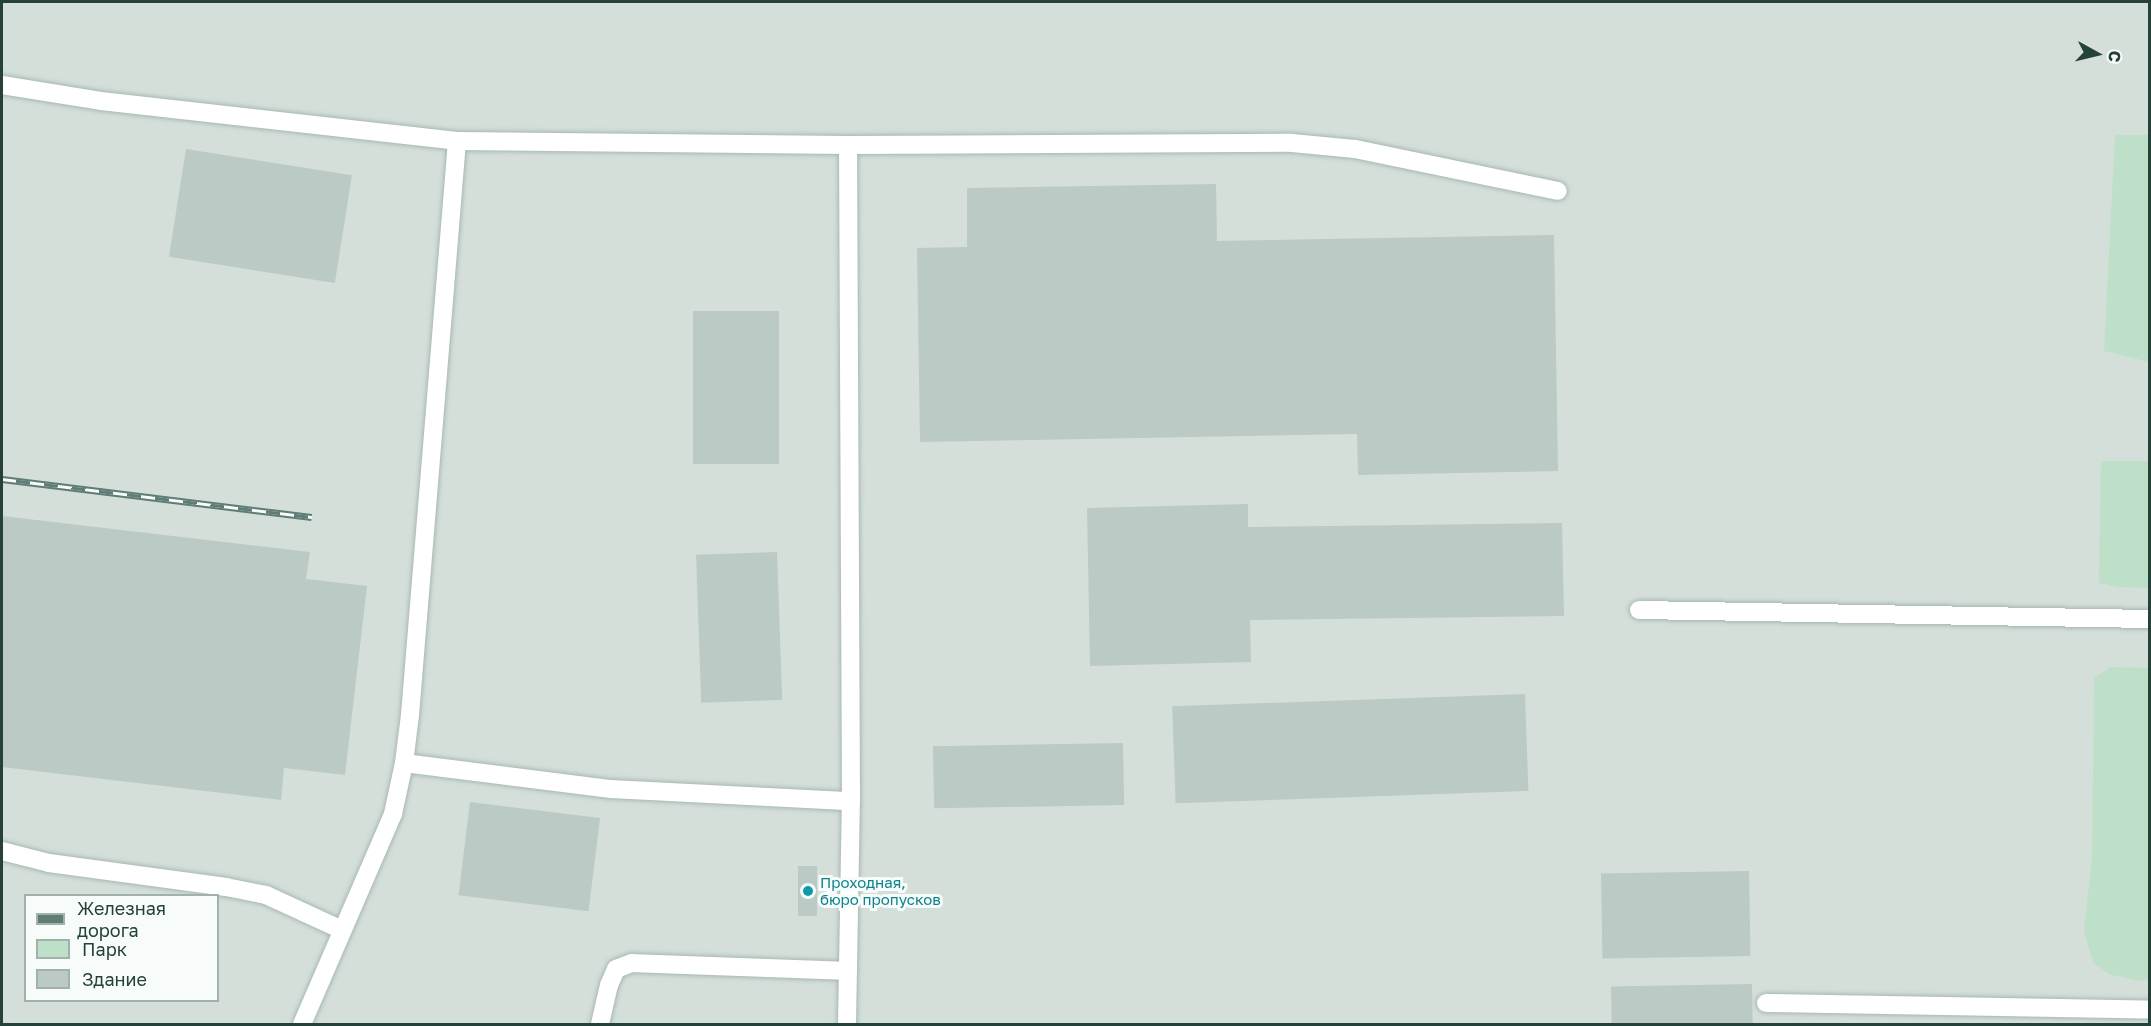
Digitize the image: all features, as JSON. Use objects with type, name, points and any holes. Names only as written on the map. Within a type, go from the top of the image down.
[{"type":"lane","points":[[2,85],[101,101],[457,141],[848,145],[1292,143],[1355,149],[1558,191]]},
{"type":"lane","points":[[302,1024],[393,814],[404,763],[411,703],[457,141]]},
{"type":"lane","points":[[848,145],[851,801],[848,1024]]},
{"type":"lane","points":[[1639,610],[2150,619]]},
{"type":"lane","points":[[404,763],[611,789],[851,801]]},
{"type":"lane","points":[[2,851],[49,862],[226,886],[266,895],[342,930]]},
{"type":"lane","points":[[600,1024],[616,969],[632,963],[848,971]]},
{"type":"lane","points":[[1766,1002],[2150,1010]]},
{"type":"shaded area","points":[[2,2],[2149,2],[2149,1024],[2,1024]]},
{"type":"green space","points":[[2115,135],[2149,135],[2149,362],[2104,351]]},
{"type":"green space","points":[[2101,461],[2149,461],[2149,588],[2118,587],[2099,583]]},
{"type":"green space","points":[[2111,667],[2149,668],[2150,978],[2140,981],[2111,975],[2093,963],[2084,930],[2092,858],[2094,678]]},
{"type":"building","points":[[186,149],[352,175],[335,283],[169,257]]},
{"type":"building","points":[[1216,184],[1217,241],[1554,235],[1558,471],[1358,475],[1357,434],[920,442],[917,248],[967,247],[967,188]]},
{"type":"building","points":[[693,311],[779,311],[779,464],[693,464]]},
{"type":"building","points":[[1248,504],[1248,527],[1562,523],[1564,616],[1250,620],[1251,662],[1090,666],[1087,508]]},
{"type":"building","points":[[2,516],[310,552],[306,579],[367,586],[345,775],[284,768],[281,800],[2,767]]},
{"type":"building","points":[[777,552],[782,700],[701,703],[696,555]]},
{"type":"building","points":[[1525,694],[1528,791],[1176,803],[1172,706]]},
{"type":"building","points":[[1123,743],[1124,805],[934,808],[933,746]]},
{"type":"building","points":[[470,802],[600,818],[589,911],[459,895]]},
{"type":"building","name":"Проходная, бюро пропусков","points":[[798,866],[817,866],[817,916],[798,916]]},
{"type":"building","points":[[1749,871],[1750,956],[1603,959],[1601,874]]},
{"type":"building","points":[[1752,984],[1753,1024],[1612,1024],[1611,986]]},
{"type":"railway","points":[[2,479],[312,517]]},
{"type":"place","name":"Проходная, бюро пропусков","points":[[808,891]]}]
